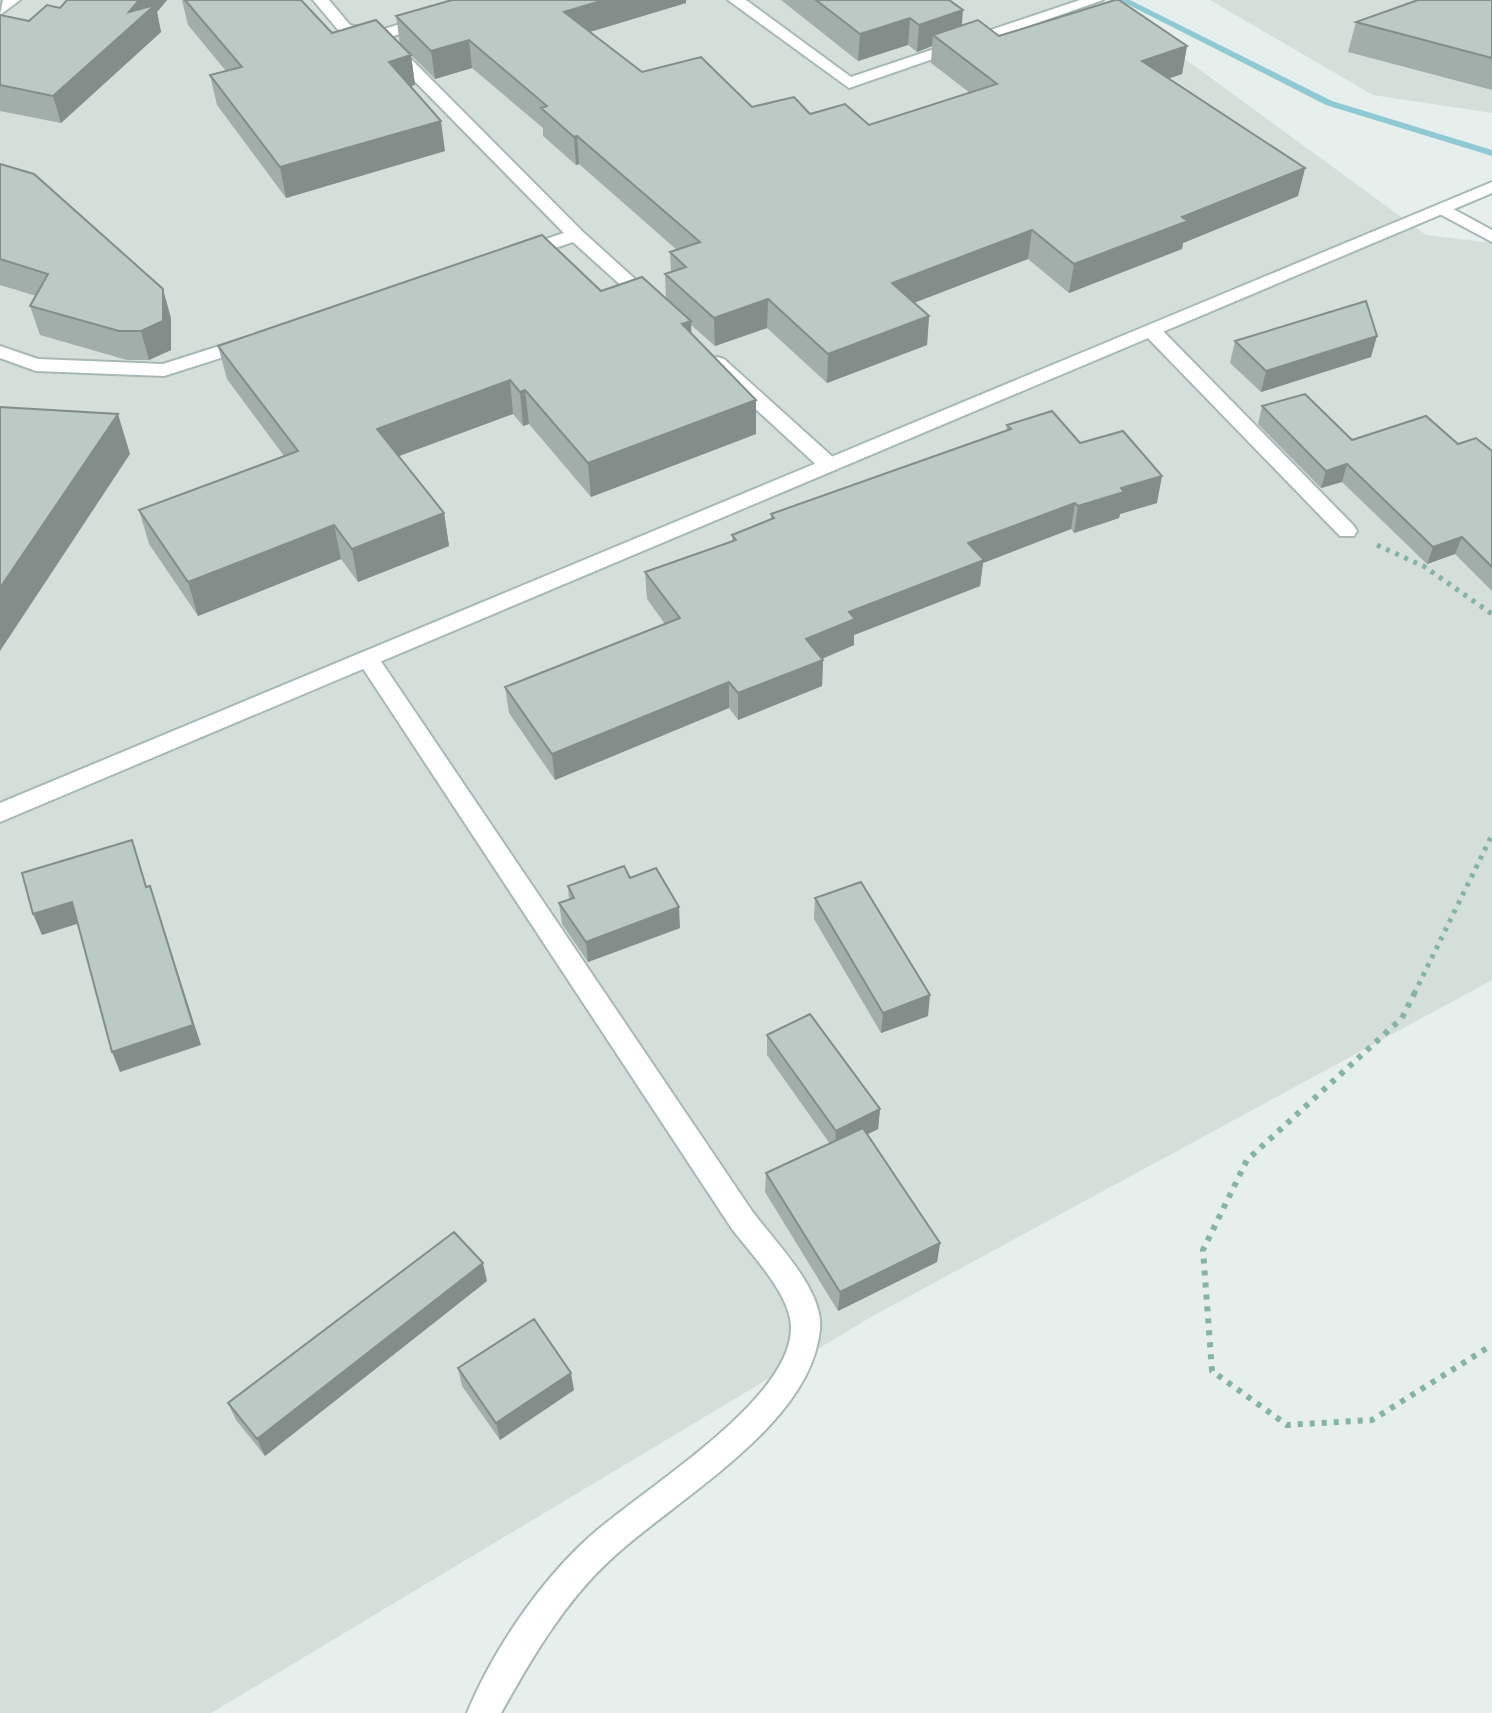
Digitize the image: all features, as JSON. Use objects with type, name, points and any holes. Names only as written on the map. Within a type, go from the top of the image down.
[{"type":"street","points":[[0,10],[12,0]]},
{"type":"street","points":[[321,0],[345,28],[379,36],[493,0]]},
{"type":"street","points":[[736,0],[849,83],[1095,0]]},
{"type":"street","points":[[379,36],[576,235],[668,318]]},
{"type":"street","points":[[0,813],[1492,187]]},
{"type":"street","points":[[1451,204],[1492,237]]},
{"type":"street","points":[[503,259],[576,235]]},
{"type":"street","points":[[1151,330],[1347,531]]},
{"type":"street","points":[[0,352],[36,365],[164,370],[267,336]]},
{"type":"street","points":[[703,350],[829,465]]},
{"type":"street","points":[[368,659],[742,1220],[801,1299],[806,1328],[793,1375],[764,1414],[597,1551],[535,1622],[483,1713]]},
{"type":"path","points":[[1347,531],[1425,567],[1492,614]]},
{"type":"path","points":[[1492,835],[1402,1018],[1247,1160],[1203,1250],[1212,1371],[1287,1425],[1372,1420],[1492,1345]]},
{"type":"shaded area","points":[[0,0],[1087,0],[1130,19],[1426,235],[1492,243],[1492,980],[871,1317],[211,1713],[0,1713]]},
{"type":"shaded area","points":[[1210,0],[1492,0],[1492,113],[1373,95]]},
{"type":"building","points":[[67,0],[139,0],[129,12],[155,5],[53,96],[0,85],[0,15],[29,21],[47,5],[60,8]]},
{"type":"building","points":[[185,0],[301,0],[332,33],[376,20],[411,55],[389,62],[441,121],[280,167],[210,75],[242,67]]},
{"type":"building","points":[[452,0],[604,0],[564,12],[642,72],[701,57],[752,107],[794,97],[810,114],[845,104],[869,125],[997,84],[933,35],[978,20],[999,36],[1119,0],[1187,46],[1142,61],[1305,168],[1182,217],[1188,221],[1074,264],[1032,230],[892,283],[929,316],[828,354],[768,299],[714,318],[665,274],[686,267],[670,252],[700,242],[577,136],[574,137],[541,108],[547,106],[469,40],[431,51],[396,16]]},
{"type":"building","points":[[816,0],[949,0],[963,10],[919,25],[910,18],[860,34]]},
{"type":"building","points":[[1418,0],[1492,0],[1492,58],[1356,22]]},
{"type":"building","points":[[0,164],[34,174],[163,289],[163,321],[141,331],[119,331],[30,306],[48,274],[0,259]]},
{"type":"building","points":[[542,235],[601,291],[642,277],[691,321],[682,324],[756,400],[588,463],[525,390],[520,392],[510,380],[377,429],[444,513],[352,549],[334,525],[188,582],[139,510],[298,451],[218,346]]},
{"type":"building","points":[[1366,301],[1377,336],[1266,371],[1235,341]]},
{"type":"building","points":[[1305,394],[1352,440],[1426,416],[1458,444],[1476,438],[1492,451],[1492,567],[1462,537],[1433,547],[1347,464],[1326,471],[1262,406]]},
{"type":"building","points":[[0,407],[118,414],[0,588]]},
{"type":"building","points":[[1052,411],[1080,443],[1123,431],[1162,476],[1121,488],[1124,492],[1078,506],[1075,503],[968,543],[984,560],[849,612],[855,619],[806,639],[823,660],[738,693],[729,682],[552,754],[505,687],[680,618],[645,572],[736,540],[732,535],[774,518],[771,514],[1011,429],[1007,425]]},
{"type":"building","points":[[132,840],[146,887],[150,886],[193,1025],[112,1052],[72,902],[33,914],[22,873]]},
{"type":"building","points":[[624,866],[630,878],[656,868],[679,907],[586,942],[559,903],[574,898],[568,886]]},
{"type":"building","points":[[861,882],[930,995],[883,1013],[815,898]]},
{"type":"building","points":[[810,1014],[880,1109],[836,1131],[767,1035]]},
{"type":"building","points":[[863,1128],[940,1243],[840,1292],[766,1173]]},
{"type":"building","points":[[454,1232],[483,1263],[257,1439],[228,1403]]},
{"type":"building","points":[[534,1319],[571,1373],[496,1423],[458,1368]]},
{"type":"waterway","points":[[1123,0],[1329,103],[1492,153]]}]
